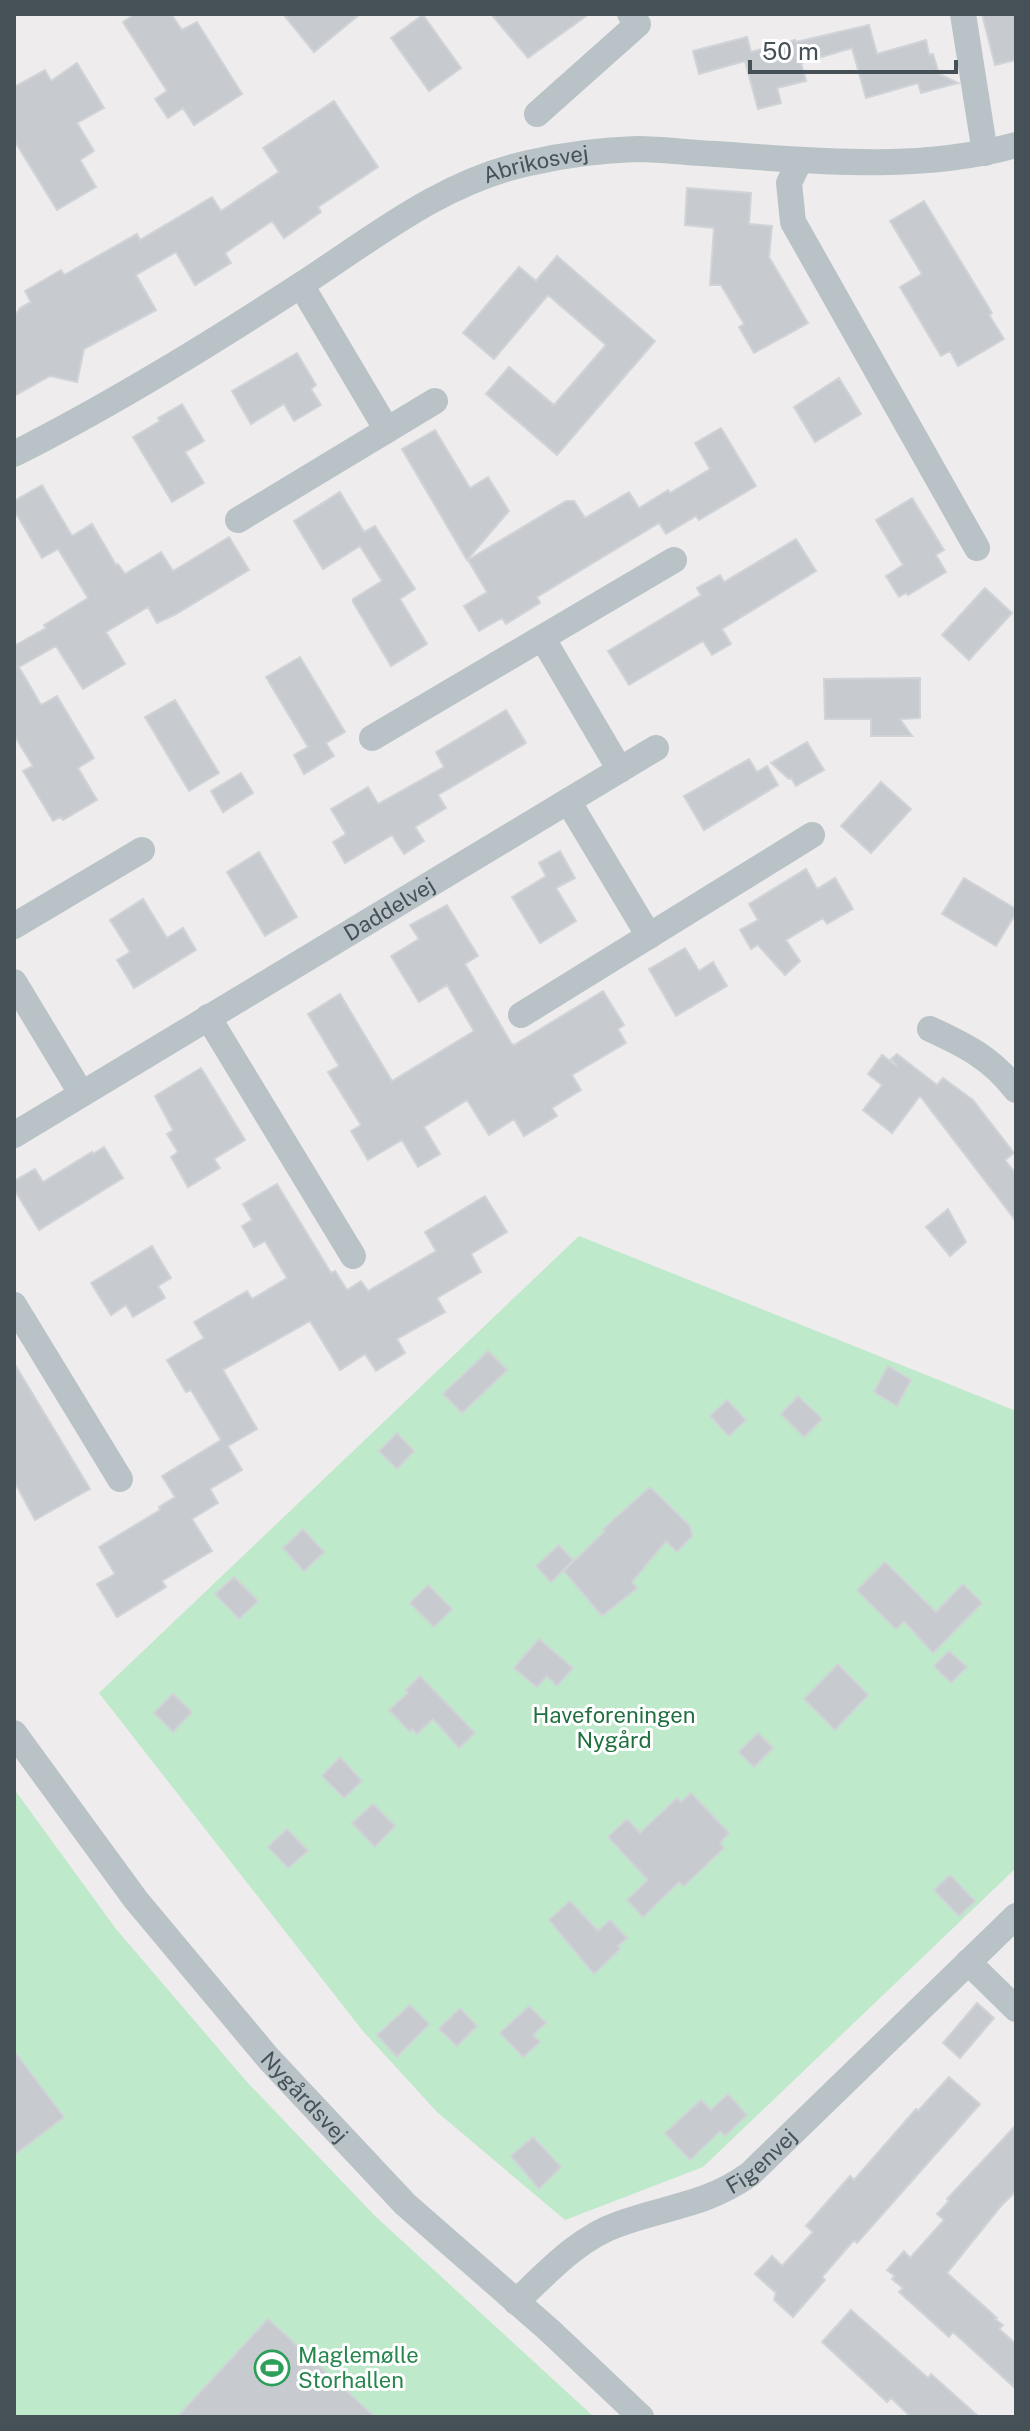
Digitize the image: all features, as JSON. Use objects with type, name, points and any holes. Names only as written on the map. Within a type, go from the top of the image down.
[{"type":"street","points":[[537,114],[638,24],[630,14]]},
{"type":"street","points":[[963,14],[985,153]]},
{"type":"street","name":"Abrikosvej","points":[[14,454],[160,374],[428,201],[525,163],[591,152],[639,149],[900,163],[940,160],[1016,145]]},
{"type":"street","points":[[800,160],[789,183],[793,222],[977,548]]},
{"type":"street","points":[[301,285],[387,430]]},
{"type":"street","points":[[238,520],[435,401]]},
{"type":"street","points":[[372,738],[674,560]]},
{"type":"street","points":[[543,639],[620,770]]},
{"type":"street","name":"Daddelvej","points":[[14,1135],[656,748]]},
{"type":"street","points":[[568,801],[649,936]]},
{"type":"street","points":[[521,1015],[812,835]]},
{"type":"street","points":[[14,926],[142,850]]},
{"type":"street","points":[[14,982],[81,1093]]},
{"type":"street","points":[[208,1017],[353,1256]]},
{"type":"street","points":[[930,1029],[972,1048],[1004,1075],[1016,1090]]},
{"type":"street","points":[[14,1305],[120,1479]]},
{"type":"street","name":"Nygårdsvej","points":[[14,1733],[136,1900],[269,2059],[405,2204],[641,2417]]},
{"type":"street","name":"Figenvej","points":[[516,2302],[563,2257],[616,2224],[701,2201],[728,2190],[750,2174],[1016,1916]]},
{"type":"street","points":[[968,1962],[1016,2009]]},
{"type":"green space","name":"Haveforeningen Nygård","points":[[579,1236],[1016,1411],[1016,1868],[703,2167],[565,2220],[437,2112],[362,2030],[99,1693]]},
{"type":"green space","points":[[14,1789],[116,1929],[247,2082],[374,2215],[594,2417],[14,2417]]},
{"type":"building","points":[[135,14],[171,14],[182,30],[197,22],[242,94],[194,125],[183,108],[168,118],[155,99],[167,91],[123,22]]},
{"type":"building","points":[[283,14],[360,14],[314,52]]},
{"type":"building","points":[[491,14],[589,14],[528,58]]},
{"type":"building","points":[[982,14],[1016,14],[1016,60],[995,65]]},
{"type":"building","points":[[423,15],[461,68],[429,91],[391,38]]},
{"type":"building","points":[[869,25],[877,54],[926,40],[929,55],[933,54],[939,74],[958,83],[921,93],[918,83],[866,98],[852,48],[801,63],[806,81],[777,88],[781,103],[758,109],[745,61],[699,74],[693,51],[747,37],[751,52]]},
{"type":"building","points":[[77,63],[104,108],[77,123],[94,151],[80,160],[96,187],[57,210],[14,140],[14,87],[45,70],[51,81]]},
{"type":"building","points":[[334,101],[378,167],[318,207],[321,212],[284,238],[272,221],[225,253],[231,263],[195,285],[176,252],[136,275],[156,310],[84,349],[77,382],[50,376],[14,396],[14,317],[20,308],[31,302],[25,291],[61,270],[64,275],[137,234],[140,240],[212,197],[221,211],[279,172],[263,148]]},
{"type":"building","points":[[687,188],[751,193],[749,224],[772,226],[769,257],[808,323],[754,353],[739,327],[744,324],[721,285],[710,285],[714,228],[685,225]]},
{"type":"building","points":[[924,201],[992,313],[989,315],[1004,339],[958,366],[950,351],[941,356],[900,287],[922,274],[890,221]]},
{"type":"building","points":[[557,256],[655,341],[557,455],[486,394],[509,367],[554,405],[606,345],[548,295],[494,359],[463,333],[519,267],[536,281]]},
{"type":"building","points":[[297,353],[316,385],[311,389],[321,405],[294,421],[284,404],[251,424],[232,391]]},
{"type":"building","points":[[839,378],[861,414],[815,442],[794,407]]},
{"type":"building","points":[[182,404],[204,441],[185,452],[204,483],[172,502],[133,437]]},
{"type":"building","points":[[721,428],[756,486],[699,520],[696,516],[666,534],[659,523],[537,597],[540,603],[506,624],[502,618],[479,631],[464,606],[487,592],[468,560],[566,501],[574,501],[585,518],[629,492],[639,508],[668,490],[670,493],[710,469],[695,443]]},
{"type":"building","points":[[435,430],[470,488],[488,477],[509,511],[467,560],[402,449]]},
{"type":"building","points":[[42,485],[72,536],[92,524],[116,565],[125,574],[161,552],[173,571],[229,537],[249,570],[157,623],[148,607],[106,632],[125,664],[83,689],[56,646],[19,667],[41,705],[57,696],[94,758],[78,768],[97,800],[63,820],[60,817],[53,821],[23,771],[33,766],[14,735],[14,646],[88,598],[58,549],[42,558],[14,510],[14,501]]},
{"type":"building","points":[[340,492],[364,532],[375,526],[415,589],[400,599],[427,644],[391,666],[353,602],[353,599],[382,581],[360,546],[323,569],[294,521]]},
{"type":"building","points":[[912,498],[944,550],[936,555],[946,572],[908,595],[899,597],[886,576],[903,565],[876,520]]},
{"type":"building","points":[[796,539],[816,571],[722,629],[731,644],[712,655],[703,641],[629,685],[608,651],[701,595],[697,588],[720,575],[724,582]]},
{"type":"building","points":[[985,588],[1012,613],[969,660],[942,635]]},
{"type":"building","points":[[300,657],[345,732],[326,743],[334,756],[304,774],[294,755],[308,747],[266,677]]},
{"type":"building","points":[[920,678],[920,718],[900,719],[912,736],[871,736],[871,719],[825,719],[824,679]]},
{"type":"building","points":[[175,700],[219,773],[189,791],[145,717]]},
{"type":"building","points":[[506,710],[526,743],[438,795],[446,808],[415,827],[424,841],[404,854],[392,835],[345,863],[333,842],[346,834],[331,809],[368,787],[378,804],[444,767],[436,752]]},
{"type":"building","points":[[807,742],[824,770],[796,786],[791,778],[771,763]]},
{"type":"building","points":[[749,759],[757,772],[767,766],[778,785],[704,830],[684,796]]},
{"type":"building","points":[[241,773],[253,793],[223,812],[211,791]]},
{"type":"building","points":[[881,782],[911,809],[871,853],[841,826]]},
{"type":"building","points":[[560,851],[575,878],[556,888],[576,921],[540,943],[512,897],[546,876],[539,863]]},
{"type":"building","points":[[259,852],[297,917],[265,936],[227,872]]},
{"type":"building","points":[[806,869],[817,889],[835,878],[853,909],[827,924],[823,918],[786,940],[800,961],[785,975],[758,945],[751,949],[740,930],[758,920],[749,904]]},
{"type":"building","points":[[964,878],[1016,909],[996,946],[942,914]]},
{"type":"building","points":[[143,899],[167,938],[183,928],[196,950],[134,988],[117,960],[130,952],[110,920]]},
{"type":"building","points":[[447,905],[478,956],[465,964],[511,1043],[514,1045],[603,991],[624,1025],[618,1029],[626,1043],[572,1075],[581,1090],[552,1108],[557,1116],[524,1136],[514,1119],[489,1135],[467,1100],[424,1127],[440,1154],[418,1167],[402,1140],[368,1160],[351,1131],[361,1125],[328,1072],[339,1066],[308,1014],[340,994],[392,1081],[474,1031],[447,985],[419,1002],[391,956],[419,939],[410,925]]},
{"type":"building","points":[[685,948],[699,971],[713,962],[727,986],[676,1016],[649,969]]},
{"type":"building","points":[[897,1054],[937,1085],[943,1078],[973,1100],[1014,1153],[1005,1160],[1016,1174],[1016,1221],[920,1096],[892,1133],[863,1110],[882,1085],[868,1074],[882,1055],[897,1066],[891,1059]]},
{"type":"building","points":[[201,1068],[245,1140],[214,1159],[220,1168],[188,1187],[171,1157],[178,1152],[167,1134],[173,1130],[155,1096]]},
{"type":"building","points":[[104,1147],[123,1178],[39,1230],[14,1189],[14,1181],[35,1169],[43,1182]]},
{"type":"building","points":[[277,1184],[331,1273],[335,1271],[347,1290],[361,1281],[368,1291],[436,1251],[425,1232],[485,1196],[507,1232],[471,1254],[481,1272],[437,1298],[445,1312],[397,1339],[405,1353],[376,1371],[365,1354],[340,1370],[310,1321],[223,1370],[257,1429],[228,1446],[242,1470],[210,1489],[218,1503],[192,1519],[212,1551],[162,1581],[166,1587],[117,1617],[97,1584],[115,1574],[99,1547],[160,1510],[159,1507],[175,1497],[162,1476],[221,1440],[191,1390],[186,1392],[167,1360],[204,1338],[194,1322],[247,1291],[252,1299],[287,1278],[265,1241],[254,1247],[242,1226],[252,1220],[243,1204]]},
{"type":"building","points":[[948,1209],[966,1242],[950,1256],[926,1227]]},
{"type":"building","points":[[152,1246],[171,1278],[158,1286],[165,1298],[133,1317],[126,1305],[111,1315],[91,1283]]},
{"type":"building","points":[[488,1351],[507,1370],[462,1413],[443,1394]]},
{"type":"building","points":[[14,1363],[90,1489],[35,1520],[14,1481]]},
{"type":"building","points":[[888,1366],[911,1380],[897,1406],[874,1392]]},
{"type":"building","points":[[798,1396],[822,1419],[804,1437],[781,1414]]},
{"type":"building","points":[[727,1400],[746,1420],[729,1436],[710,1416]]},
{"type":"building","points":[[397,1433],[414,1451],[397,1469],[379,1451]]},
{"type":"building","points":[[650,1487],[690,1526],[692,1536],[677,1552],[666,1541],[632,1582],[637,1588],[602,1616],[564,1571],[605,1531],[603,1529]]},
{"type":"building","points":[[303,1529],[324,1552],[304,1571],[283,1548]]},
{"type":"building","points":[[559,1545],[573,1560],[551,1582],[536,1566]]},
{"type":"building","points":[[885,1562],[936,1612],[963,1584],[982,1603],[933,1653],[904,1621],[896,1629],[857,1590]]},
{"type":"building","points":[[234,1577],[258,1601],[239,1619],[215,1594]]},
{"type":"building","points":[[428,1585],[452,1609],[434,1627],[410,1603]]},
{"type":"building","points":[[539,1639],[573,1668],[557,1686],[547,1676],[537,1687],[514,1668]]},
{"type":"building","points":[[949,1651],[967,1667],[951,1683],[934,1666]]},
{"type":"building","points":[[838,1664],[868,1695],[835,1730],[804,1699]]},
{"type":"building","points":[[420,1676],[475,1733],[459,1748],[433,1719],[417,1734],[412,1729],[410,1732],[389,1710],[408,1693],[406,1690]]},
{"type":"building","points":[[173,1694],[192,1712],[173,1732],[154,1713]]},
{"type":"building","points":[[758,1733],[773,1748],[754,1767],[739,1752]]},
{"type":"building","points":[[340,1757],[362,1781],[344,1798],[322,1776]]},
{"type":"building","points":[[691,1793],[729,1833],[720,1843],[724,1848],[684,1886],[679,1882],[643,1917],[627,1900],[648,1880],[608,1837],[627,1819],[640,1833],[677,1798],[681,1802]]},
{"type":"building","points":[[373,1804],[395,1826],[375,1847],[352,1823]]},
{"type":"building","points":[[287,1829],[308,1851],[288,1868],[268,1847]]},
{"type":"building","points":[[950,1875],[975,1901],[959,1916],[934,1890]]},
{"type":"building","points":[[570,1901],[598,1931],[610,1920],[627,1938],[594,1974],[549,1920]]},
{"type":"building","points":[[977,2003],[994,2018],[960,2058],[943,2043]]},
{"type":"building","points":[[410,2005],[429,2024],[397,2057],[377,2035]]},
{"type":"building","points":[[529,2006],[546,2023],[533,2035],[540,2042],[523,2057],[500,2033]]},
{"type":"building","points":[[460,2008],[477,2026],[457,2046],[439,2029]]},
{"type":"building","points":[[14,2051],[64,2117],[14,2155]]},
{"type":"building","points":[[949,2077],[980,2104],[857,2243],[854,2240],[793,2317],[774,2300],[776,2293],[755,2274],[772,2256],[782,2266],[813,2232],[806,2226],[850,2176],[854,2180],[916,2109],[918,2111]]},
{"type":"building","points":[[728,2094],[747,2115],[725,2136],[720,2131],[690,2160],[665,2133],[701,2100],[711,2110]]},
{"type":"building","points":[[1016,2125],[1016,2191],[947,2273],[997,2318],[1003,2325],[999,2329],[1016,2344],[1016,2389],[953,2332],[949,2337],[899,2292],[903,2288],[887,2270],[904,2251],[910,2258],[944,2220],[937,2214],[949,2201],[947,2199]]},
{"type":"building","points":[[533,2137],[561,2167],[539,2189],[511,2156]]},
{"type":"building","points":[[851,2310],[928,2378],[931,2374],[979,2417],[911,2417],[891,2398],[887,2402],[822,2342]]},
{"type":"building","name":"Maglemølle Storhallen","points":[[268,2319],[375,2417],[177,2417]]},
{"type":"place","name":"Maglemølle Storhallen","points":[[272,2368]]}]
